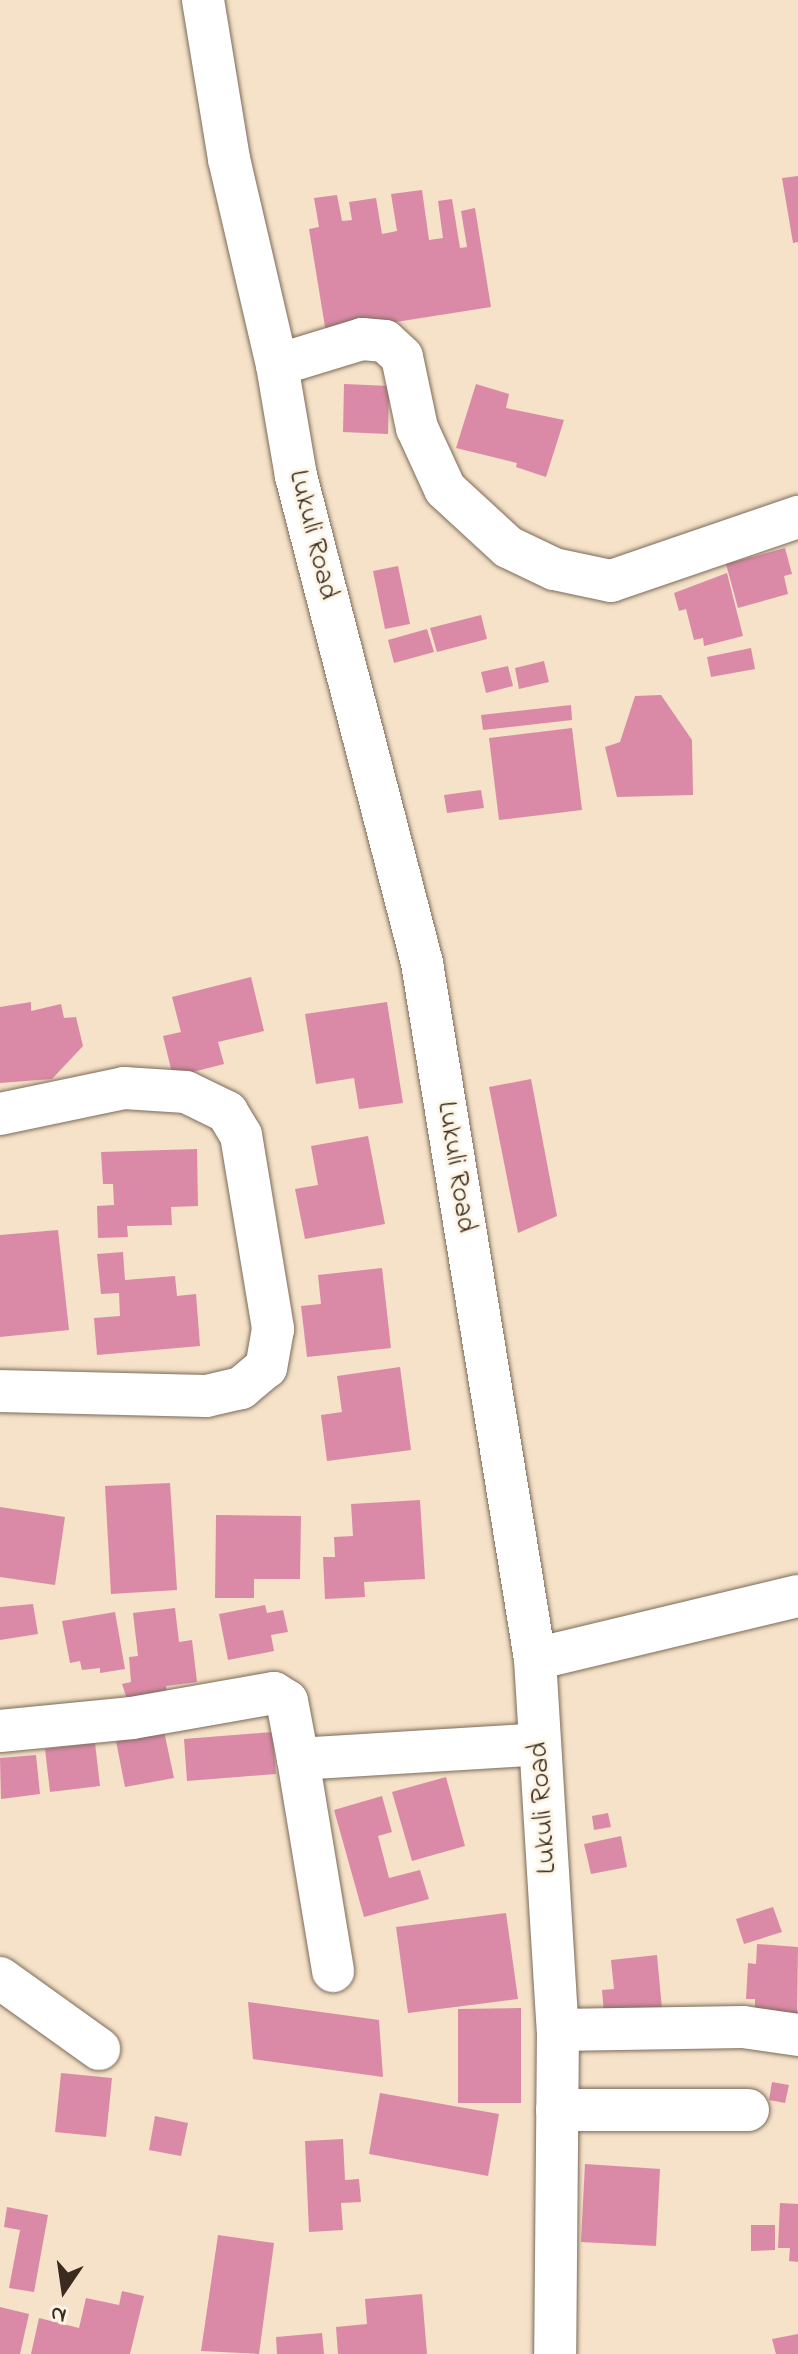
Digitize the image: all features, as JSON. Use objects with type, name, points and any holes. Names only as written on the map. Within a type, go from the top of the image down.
[{"type":"street","name":"Lukuli Road","points":[[203,0],[229,159],[277,365],[296,476],[422,963],[535,1659],[558,2030],[555,2354]]},
{"type":"street","points":[[277,365],[362,339],[385,341],[402,357],[417,428],[445,489],[508,547],[554,569],[611,581],[798,517]]},
{"type":"street","points":[[0,1114],[124,1088],[186,1092],[227,1112],[241,1135],[273,1329],[266,1367],[241,1388],[206,1396],[0,1391]]},
{"type":"street","points":[[535,1659],[798,1596]]},
{"type":"street","points":[[0,1731],[132,1718],[274,1693],[287,1701],[333,1971]]},
{"type":"street","points":[[298,1759],[540,1744]]},
{"type":"street","points":[[0,1978],[99,2049]]},
{"type":"street","points":[[558,2030],[743,2027],[798,2035]]},
{"type":"street","points":[[557,2110],[748,2110]]},
{"type":"building","points":[[798,176],[798,242],[793,243],[782,178]]},
{"type":"building","points":[[422,190],[429,240],[443,238],[438,201],[452,199],[460,248],[467,247],[461,211],[475,208],[491,307],[326,333],[309,229],[319,227],[314,198],[337,195],[342,221],[352,220],[349,202],[376,198],[382,234],[397,231],[391,194]]},
{"type":"building","points":[[344,384],[389,386],[388,434],[343,432]]},
{"type":"building","points":[[476,384],[509,394],[506,408],[564,420],[546,477],[516,467],[517,463],[456,448]]},
{"type":"building","points":[[785,548],[792,574],[784,576],[788,594],[738,608],[726,564]]},
{"type":"building","points":[[398,566],[410,624],[385,629],[373,571]]},
{"type":"building","points":[[727,573],[743,636],[704,646],[703,638],[694,640],[686,609],[679,611],[674,593]]},
{"type":"building","points":[[481,615],[487,639],[437,652],[430,628]]},
{"type":"building","points":[[427,629],[434,652],[394,663],[388,640]]},
{"type":"building","points":[[751,648],[755,669],[711,677],[707,657]]},
{"type":"building","points":[[544,661],[549,682],[519,689],[515,668]]},
{"type":"building","points":[[508,666],[513,686],[486,693],[481,672]]},
{"type":"building","points":[[661,695],[692,740],[693,795],[617,797],[605,747],[620,742],[635,696]]},
{"type":"building","points":[[571,705],[572,720],[483,730],[481,715]]},
{"type":"building","points":[[572,728],[582,810],[499,820],[489,738]]},
{"type":"building","points":[[481,790],[484,808],[447,813],[444,795]]},
{"type":"building","points":[[251,977],[264,1031],[218,1042],[224,1064],[173,1077],[163,1036],[181,1032],[172,997]]},
{"type":"building","points":[[31,1002],[31,1011],[61,1004],[64,1018],[76,1017],[83,1046],[52,1079],[0,1083],[0,1007]]},
{"type":"building","points":[[387,1002],[403,1103],[359,1109],[354,1078],[316,1084],[305,1014]]},
{"type":"building","points":[[531,1079],[557,1216],[518,1233],[489,1087]]},
{"type":"building","points":[[368,1136],[385,1224],[305,1239],[295,1189],[318,1185],[311,1146]]},
{"type":"building","points":[[197,1149],[198,1206],[171,1207],[172,1225],[127,1226],[128,1237],[98,1238],[97,1206],[114,1205],[113,1184],[103,1184],[101,1152]]},
{"type":"building","points":[[58,1230],[69,1330],[0,1337],[0,1235]]},
{"type":"building","points":[[123,1252],[125,1280],[175,1276],[177,1296],[196,1294],[200,1346],[97,1355],[94,1318],[120,1316],[119,1293],[101,1294],[97,1254]]},
{"type":"building","points":[[382,1268],[391,1348],[307,1357],[301,1306],[321,1304],[318,1275]]},
{"type":"building","points":[[400,1367],[411,1450],[327,1461],[321,1415],[342,1412],[337,1376]]},
{"type":"building","points":[[170,1483],[177,1590],[111,1594],[105,1486]]},
{"type":"building","points":[[420,1500],[425,1579],[364,1582],[365,1597],[325,1599],[323,1557],[335,1557],[334,1537],[353,1536],[351,1504]]},
{"type":"building","points":[[0,1507],[65,1517],[55,1585],[0,1577]]},
{"type":"building","points":[[216,1515],[301,1516],[300,1579],[254,1579],[254,1598],[215,1598]]},
{"type":"building","points":[[33,1604],[38,1634],[0,1640],[0,1607]]},
{"type":"building","points":[[265,1605],[267,1613],[283,1610],[288,1632],[271,1635],[274,1651],[228,1660],[219,1614]]},
{"type":"building","points":[[175,1608],[179,1642],[192,1640],[197,1682],[166,1686],[169,1704],[130,1708],[122,1684],[131,1682],[129,1657],[138,1656],[133,1613]]},
{"type":"building","points":[[115,1612],[125,1669],[100,1673],[100,1668],[82,1670],[80,1661],[70,1663],[62,1621]]},
{"type":"building","points":[[164,1731],[174,1778],[125,1787],[116,1741]]},
{"type":"building","points":[[272,1732],[276,1774],[187,1781],[184,1739]]},
{"type":"building","points":[[95,1743],[100,1786],[50,1792],[45,1749]]},
{"type":"building","points":[[36,1755],[40,1794],[1,1799],[0,1758]]},
{"type":"building","points":[[446,1777],[465,1846],[412,1861],[392,1792]]},
{"type":"building","points":[[382,1796],[392,1832],[378,1836],[389,1878],[420,1870],[429,1899],[364,1917],[334,1810]]},
{"type":"building","points":[[608,1813],[611,1827],[594,1830],[592,1816]]},
{"type":"building","points":[[621,1836],[627,1867],[591,1874],[584,1844]]},
{"type":"building","points":[[773,1907],[782,1932],[744,1944],[736,1919]]},
{"type":"building","points":[[506,1913],[518,1999],[408,2013],[396,1927]]},
{"type":"building","points":[[757,1944],[798,1947],[797,2016],[755,2014],[755,1999],[746,1999],[748,1963],[756,1964]]},
{"type":"building","points":[[657,1955],[662,2009],[604,2014],[602,1990],[614,1989],[611,1960]]},
{"type":"building","points":[[248,2002],[379,2020],[383,2077],[253,2059]]},
{"type":"building","points":[[521,2008],[521,2103],[458,2103],[458,2009]]},
{"type":"building","points":[[61,2073],[112,2078],[106,2137],[55,2132]]},
{"type":"building","points":[[772,2082],[789,2085],[785,2103],[769,2100]]},
{"type":"building","points":[[380,2093],[499,2114],[488,2176],[369,2154]]},
{"type":"building","points":[[155,2116],[188,2123],[181,2156],[149,2150]]},
{"type":"building","points":[[343,2139],[345,2180],[359,2179],[361,2202],[341,2203],[343,2230],[309,2232],[305,2141]]},
{"type":"building","points":[[585,2164],[660,2169],[656,2246],[581,2242]]},
{"type":"building","points":[[780,2203],[798,2204],[798,2262],[789,2261],[790,2248],[778,2248]]},
{"type":"building","points":[[7,2207],[48,2215],[34,2292],[9,2288],[20,2230],[4,2227]]},
{"type":"building","points":[[751,2225],[775,2225],[775,2250],[751,2251]]},
{"type":"building","points":[[218,2235],[274,2243],[259,2354],[201,2351]]},
{"type":"building","points":[[122,2291],[144,2296],[130,2354],[31,2354],[39,2318],[79,2328],[86,2298],[119,2305]]},
{"type":"building","points":[[422,2294],[427,2354],[338,2354],[336,2327],[367,2324],[365,2299]]},
{"type":"building","points":[[0,2307],[29,2314],[20,2354],[0,2354]]},
{"type":"building","points":[[322,2333],[324,2354],[277,2354],[276,2337]]},
{"type":"building","points":[[798,2334],[798,2354],[776,2354],[772,2339]]}]
